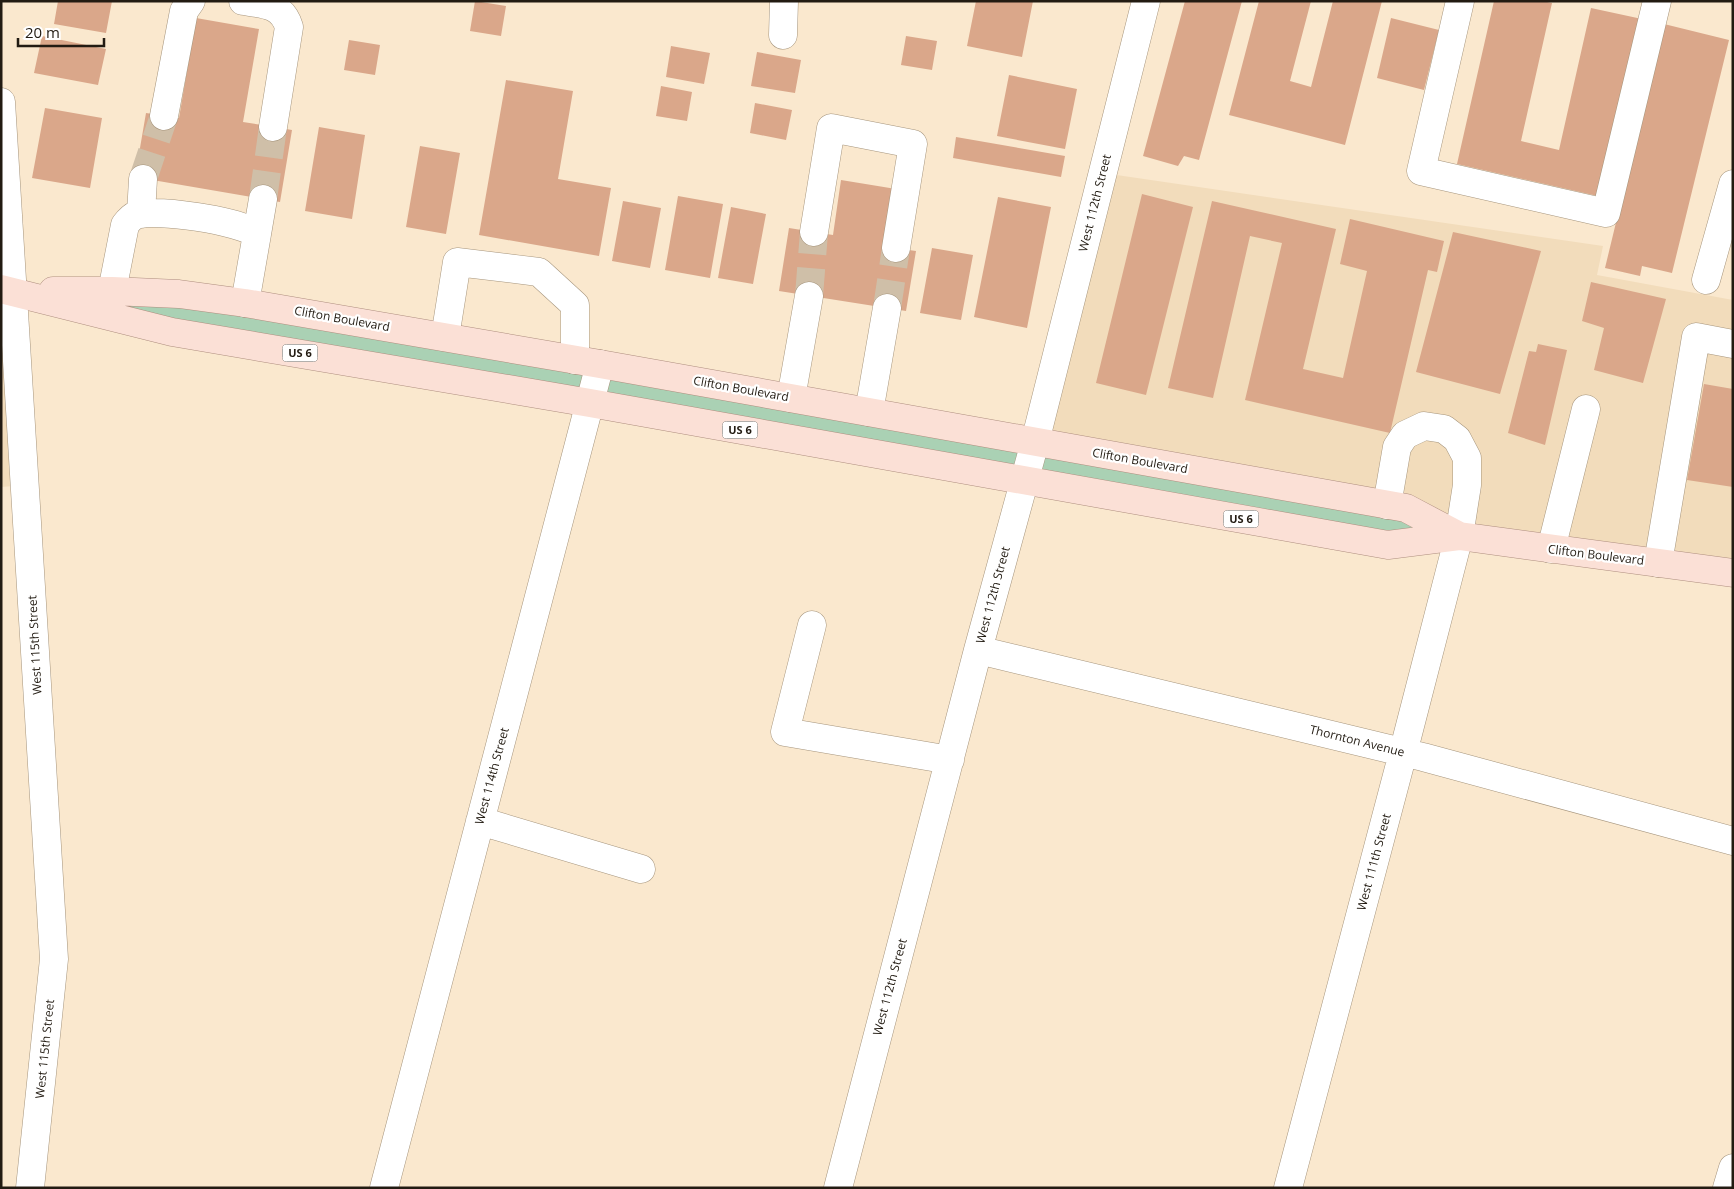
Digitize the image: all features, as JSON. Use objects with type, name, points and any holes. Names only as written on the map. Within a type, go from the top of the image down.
[{"type":"main road","name":"Clifton Boulevard","points":[[8,290],[179,294],[245,302],[1387,504],[1406,508],[1458,536]]},
{"type":"main road","name":"Clifton Boulevard","points":[[8,290],[172,332],[590,403],[1388,545],[1458,536],[1733,573]]},
{"type":"street","points":[[164,116],[184,11],[191,1]]},
{"type":"street","points":[[243,1],[266,4],[286,18],[288,27],[273,127]]},
{"type":"street","points":[[783,35],[784,1]]},
{"type":"street","name":"West 112th Street","points":[[838,1188],[978,650],[1025,481],[1146,1]]},
{"type":"street","points":[[1460,1],[1421,171],[1606,213],[1657,1]]},
{"type":"street","name":"West 115th Street","points":[[1,102],[13,467],[54,959],[30,1188]]},
{"type":"street","points":[[814,232],[831,128],[913,144],[896,248]]},
{"type":"street","points":[[141,214],[143,179]]},
{"type":"street","points":[[1706,280],[1733,184]]},
{"type":"street","points":[[245,302],[263,199]]},
{"type":"street","points":[[112,291],[125,226],[128,220],[141,214],[168,213],[197,217],[251,230],[257,234]]},
{"type":"street","name":"West 114th Street","points":[[384,1188],[590,403],[588,362],[575,305],[539,272],[457,262],[445,337]]},
{"type":"street","points":[[791,398],[809,296]]},
{"type":"street","points":[[869,412],[887,308]]},
{"type":"street","points":[[1658,563],[1696,337],[1733,344]]},
{"type":"street","points":[[1551,549],[1586,409]]},
{"type":"street","name":"West 111th Street","points":[[1288,1188],[1403,753],[1458,536],[1467,485],[1467,458],[1457,440],[1444,429],[1424,426],[1406,435],[1397,447],[1387,504]]},
{"type":"street","points":[[812,624],[785,732],[950,760]]},
{"type":"street","name":"Thornton Avenue","points":[[978,650],[1403,753],[1733,841]]},
{"type":"street","points":[[480,821],[640,869]]},
{"type":"street","points":[[1728,1188],[1733,1168]]},
{"type":"shaded area","points":[[1,102],[26,485],[1,487]]},
{"type":"shaded area","points":[[1103,173],[1603,246],[1597,275],[1733,300],[1733,573],[1035,442]]},
{"type":"green space","points":[[14,291],[112,291],[1406,508],[1459,536],[1388,545]]},
{"type":"building","points":[[58,1],[112,1],[106,33],[54,24]]},
{"type":"building","points":[[475,1],[506,6],[501,36],[470,31]]},
{"type":"building","points":[[976,1],[1033,1],[1022,57],[967,46]]},
{"type":"building","points":[[1185,1],[1242,1],[1199,160],[1184,156],[1178,166],[1143,156]]},
{"type":"building","points":[[1259,1],[1311,1],[1290,81],[1311,87],[1333,1],[1382,1],[1345,145],[1229,115]]},
{"type":"building","points":[[1494,1],[1542,1],[1552,3],[1521,141],[1559,150],[1591,8],[1642,19],[1602,197],[1457,164]]},
{"type":"building","points":[[196,18],[259,29],[243,122],[292,130],[280,202],[135,177],[146,113],[179,118]]},
{"type":"building","points":[[1391,18],[1439,30],[1424,90],[1377,78]]},
{"type":"building","points":[[1664,24],[1729,40],[1672,273],[1642,266],[1640,276],[1605,268]]},
{"type":"building","points":[[42,36],[106,49],[98,85],[34,73]]},
{"type":"building","points":[[906,36],[937,41],[932,70],[901,65]]},
{"type":"building","points":[[349,40],[380,45],[375,75],[344,70]]},
{"type":"building","points":[[671,46],[710,53],[704,84],[666,77]]},
{"type":"building","points":[[757,52],[801,60],[795,93],[751,86]]},
{"type":"building","points":[[1009,75],[1077,89],[1065,149],[997,136]]},
{"type":"building","points":[[506,80],[573,91],[558,179],[611,188],[599,256],[479,235]]},
{"type":"building","points":[[661,86],[692,92],[687,121],[656,116]]},
{"type":"building","points":[[755,103],[792,110],[786,140],[750,133]]},
{"type":"building","points":[[45,108],[102,118],[90,188],[32,178]]},
{"type":"building","points":[[319,127],[365,135],[352,219],[305,211]]},
{"type":"building","points":[[956,137],[1065,156],[1061,177],[953,158]]},
{"type":"building","points":[[420,146],[460,153],[446,234],[406,227]]},
{"type":"building","points":[[841,180],[896,189],[887,247],[916,251],[906,311],[779,291],[789,228],[833,235]]},
{"type":"building","points":[[1142,194],[1193,207],[1146,395],[1096,383]]},
{"type":"building","points":[[678,196],[723,204],[710,278],[665,270]]},
{"type":"building","points":[[998,197],[1051,207],[1027,328],[974,317]]},
{"type":"building","points":[[623,201],[661,208],[650,268],[612,261]]},
{"type":"building","points":[[1212,201],[1336,229],[1303,369],[1343,378],[1367,271],[1340,264],[1350,219],[1444,241],[1437,272],[1428,270],[1390,433],[1245,400],[1282,243],[1250,236],[1213,398],[1168,388]]},
{"type":"building","points":[[731,207],[766,214],[753,284],[718,278]]},
{"type":"building","points":[[1453,232],[1541,251],[1500,394],[1416,372]]},
{"type":"building","points":[[932,248],[973,255],[961,320],[920,313]]},
{"type":"building","points":[[1591,282],[1666,299],[1643,383],[1594,370],[1604,328],[1582,321]]},
{"type":"building","points":[[1538,344],[1567,350],[1545,445],[1508,433],[1529,351],[1536,352]]},
{"type":"building","points":[[1704,384],[1733,389],[1733,487],[1687,480]]},
{"type":"tunnel","points":[[143,179],[164,116]]},
{"type":"tunnel","points":[[263,199],[273,127]]},
{"type":"tunnel","points":[[809,296],[814,232]]},
{"type":"tunnel","points":[[887,308],[896,248]]}]
